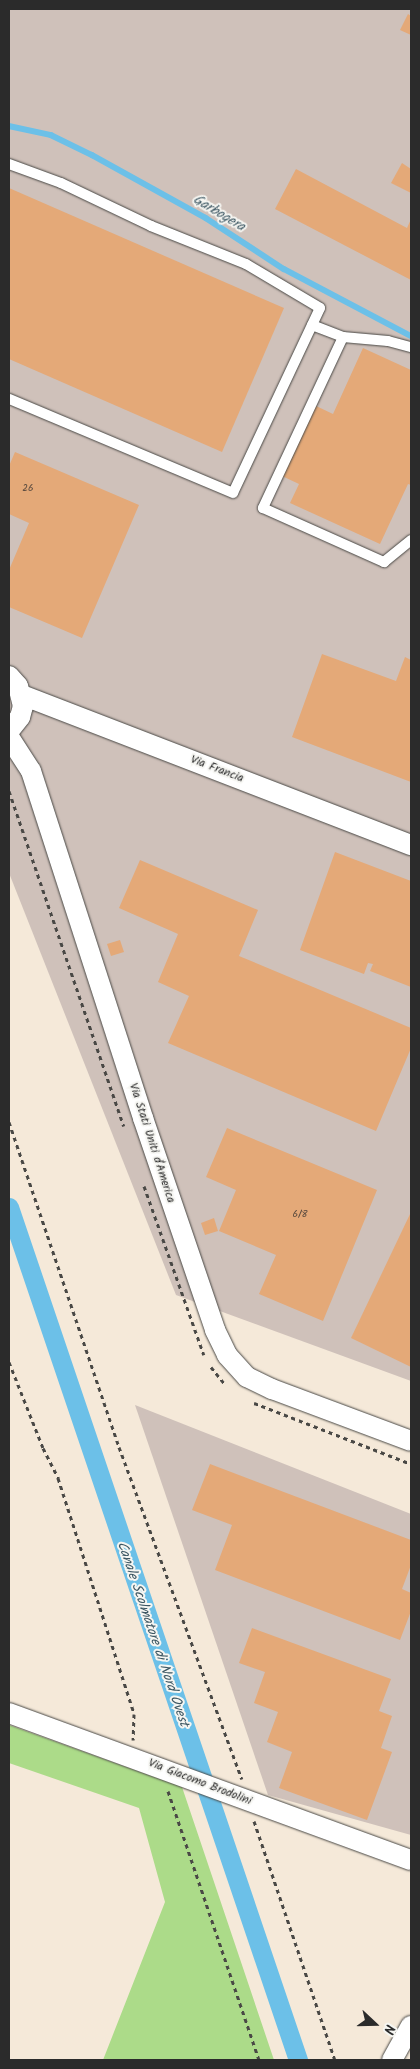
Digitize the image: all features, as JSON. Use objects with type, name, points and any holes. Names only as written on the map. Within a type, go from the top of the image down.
[{"type":"street","points":[[9,676],[22,695],[20,717],[9,731]]},
{"type":"street","name":"Via Francia","points":[[22,695],[411,845]]},
{"type":"street","name":"Via Stati Uniti d'America","points":[[9,736],[31,771],[143,1118],[215,1330],[227,1355],[247,1377],[272,1389],[411,1441]]},
{"type":"street","name":"Via Giacomo Brodolini","points":[[9,1713],[132,1756],[242,1798],[402,1853],[411,1860]]},
{"type":"street","points":[[392,2060],[411,2026]]},
{"type":"lane","points":[[9,164],[61,183],[151,226],[246,264],[320,308],[233,493],[9,399]]},
{"type":"lane","points":[[312,325],[343,337],[388,341],[411,347]]},
{"type":"lane","points":[[343,337],[263,508],[384,562],[411,540]]},
{"type":"path","points":[[9,1122],[119,1447],[242,1798],[290,1924],[335,2060]]},
{"type":"path","points":[[9,1362],[43,1448],[58,1478],[119,1665],[134,1714],[132,1756]]},
{"type":"path","points":[[165,1769],[259,2060]]},
{"type":"shaded area","points":[[9,9],[411,9],[411,1381],[176,1295],[9,873]]},
{"type":"shaded area","points":[[135,1405],[411,1514],[411,1835],[268,1795]]},
{"type":"green space","points":[[9,1725],[182,1787],[274,2060],[103,2060],[165,1902],[139,1808],[9,1763]]},
{"type":"building","points":[[408,14],[411,16],[411,35],[400,30]]},
{"type":"building","points":[[402,163],[411,169],[411,193],[391,183]]},
{"type":"building","points":[[296,169],[407,228],[411,219],[411,280],[275,209]]},
{"type":"building","points":[[9,188],[284,308],[222,452],[9,359]]},
{"type":"building","points":[[363,348],[411,370],[411,485],[408,484],[380,544],[290,503],[299,484],[282,476],[314,405],[333,414]]},
{"type":"building","points":[[15,452],[139,505],[82,638],[9,607],[9,570],[29,523],[9,514],[9,466]]},
{"type":"building","points":[[322,654],[396,681],[405,657],[411,660],[411,782],[292,737]]},
{"type":"building","points":[[335,852],[411,881],[411,987],[370,971],[373,964],[368,963],[364,974],[300,950]]},
{"type":"building","points":[[140,860],[258,910],[239,956],[411,1028],[411,1048],[376,1131],[168,1043],[189,996],[158,982],[178,934],[119,908]]},
{"type":"building","points":[[120,940],[124,952],[111,956],[107,944]]},
{"type":"building","points":[[227,1128],[377,1190],[323,1321],[259,1294],[276,1255],[219,1231],[236,1190],[206,1177]]},
{"type":"building","points":[[411,1212],[411,1367],[351,1338]]},
{"type":"building","points":[[214,1218],[218,1231],[205,1235],[201,1223]]},
{"type":"building","points":[[210,1464],[411,1540],[411,1565],[402,1589],[411,1593],[411,1611],[400,1640],[215,1570],[232,1525],[192,1510]]},
{"type":"building","points":[[252,1628],[391,1679],[379,1711],[392,1716],[381,1748],[392,1752],[367,1820],[279,1788],[292,1752],[267,1742],[278,1712],[254,1703],[265,1672],[239,1663]]},
{"type":"waterway","name":"Garbogera","points":[[9,126],[51,135],[92,155],[206,218],[284,269],[411,336]]},
{"type":"waterway","name":"Canale Scolmatore di Nord Ovest","points":[[9,1207],[298,2060]]}]
